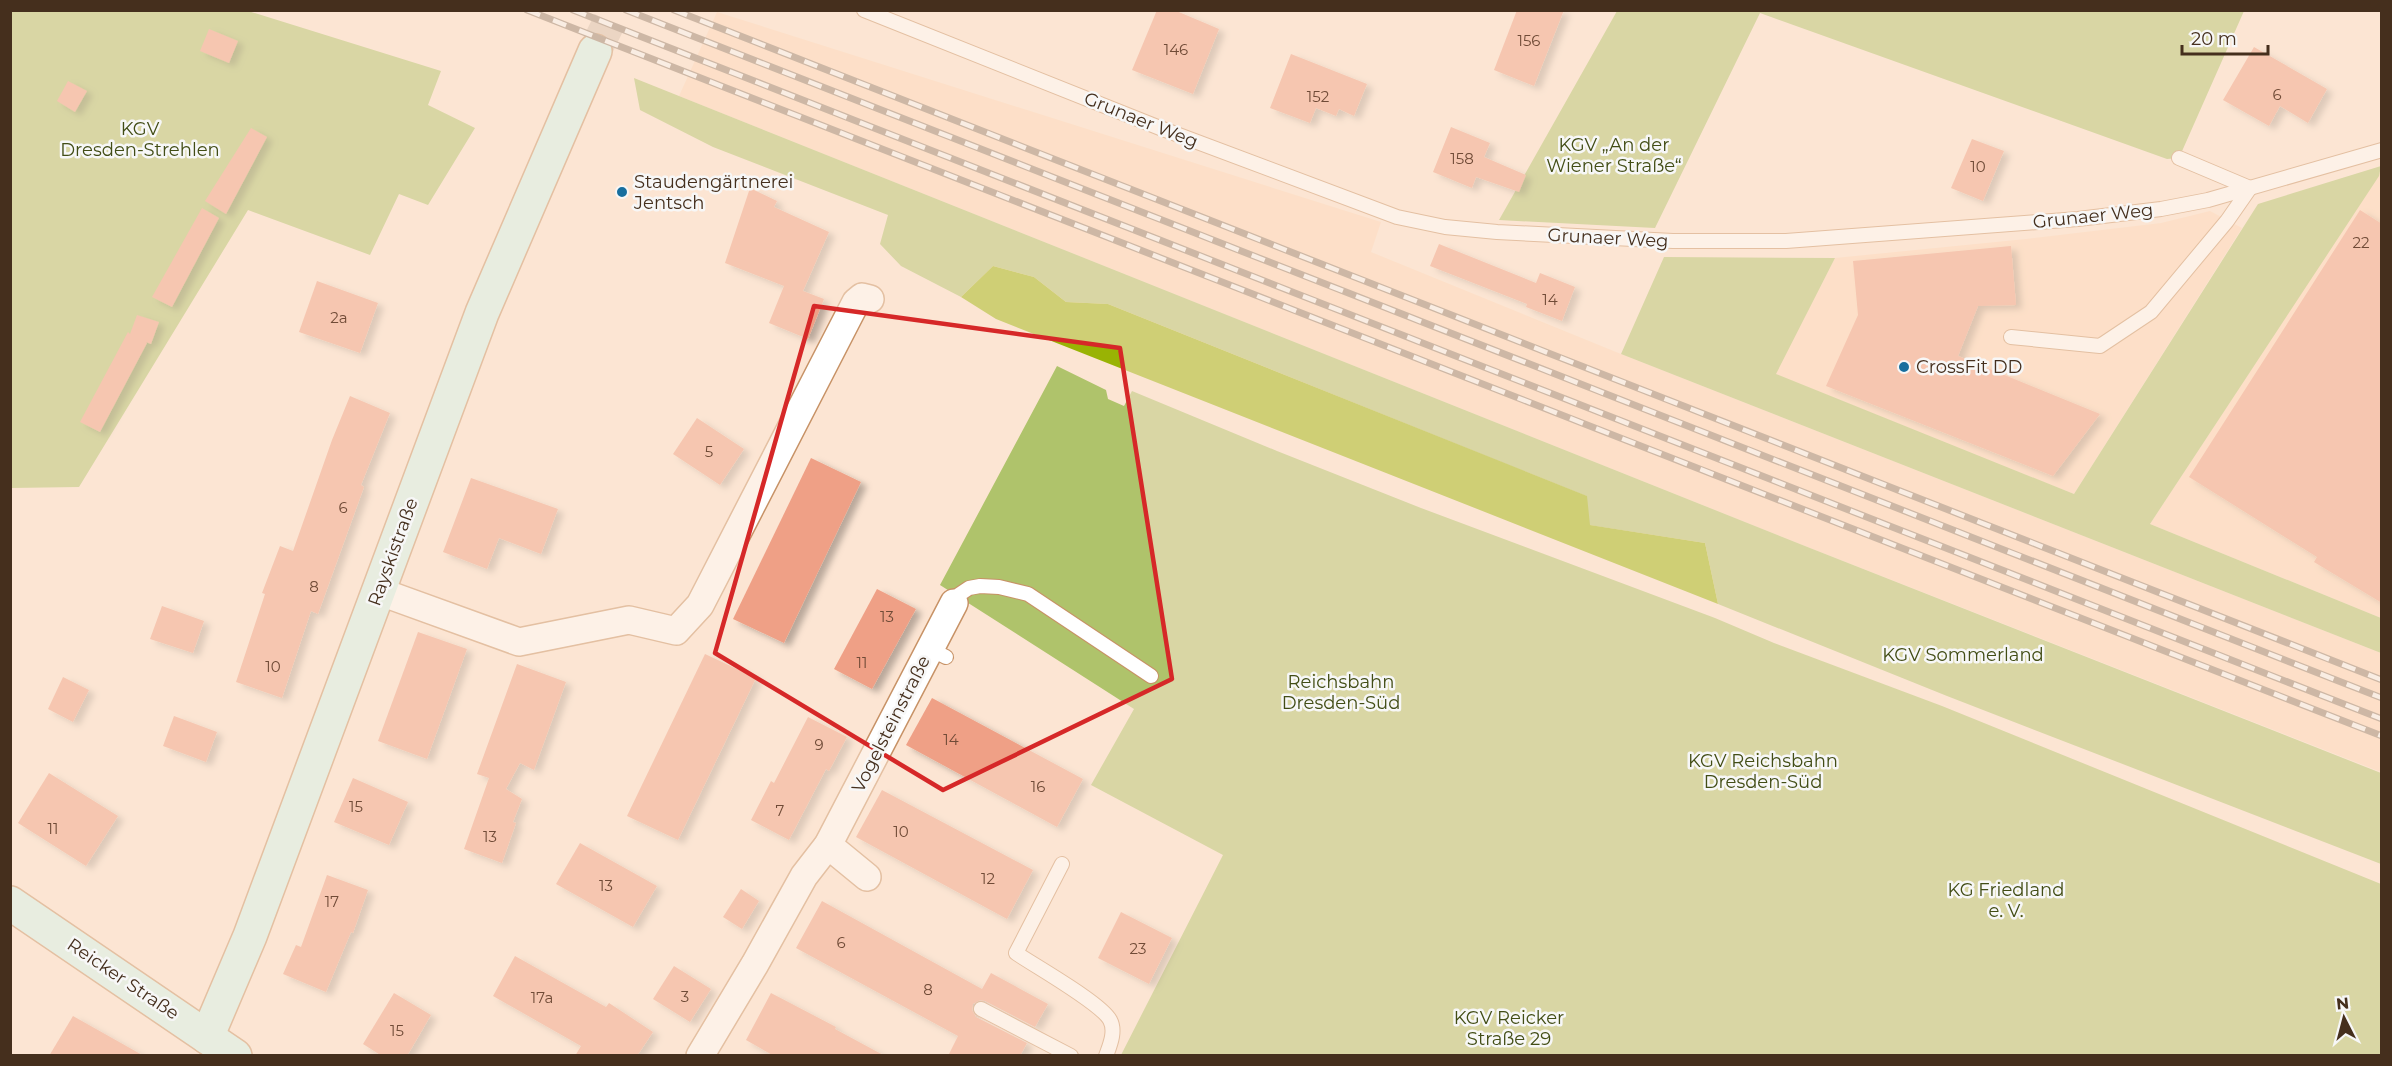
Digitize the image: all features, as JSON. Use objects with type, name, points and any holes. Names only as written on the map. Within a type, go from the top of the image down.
[{"type":"street","name":"Rayskistraße","points":[[202,1046],[250,936],[482,313],[595,51]]},
{"type":"street","points":[[378,591],[519,642],[629,620],[676,631],[700,605],[856,302],[862,297],[870,299]]},
{"type":"street","name":"Vogelsteinstraße","points":[[700,1056],[804,876],[828,845],[938,653],[954,603]]},
{"type":"street","points":[[828,845],[867,877]]},
{"type":"street","name":"Reicker Straße","points":[[10,903],[202,1046],[236,1056]]},
{"type":"lane","name":"Grunaer Weg","points":[[864,10],[1160,128],[1398,217],[1445,227],[1509,233],[1673,241],[1786,241],[2078,219],[2161,209],[2208,200],[2382,150]]},
{"type":"lane","points":[[2012,338],[2100,346],[2151,312],[2227,221],[2250,188],[2180,158]]},
{"type":"lane","points":[[954,603],[960,594],[969,588],[980,586],[999,587],[1028,594],[1151,676]]},
{"type":"lane","points":[[1062,864],[1016,954],[1098,1006],[1111,1021],[1112,1041],[1106,1056]]},
{"type":"lane","points":[[981,1009],[1071,1056]]},
{"type":"highlighted area","points":[[814,306],[1120,348],[1172,679],[943,790],[715,653]]},
{"type":"shaded area","points":[[717,12],[1381,222],[1371,252],[1621,354],[2381,653],[2381,772],[1810,548],[679,96]]},
{"type":"shaded area","points":[[2381,171],[2381,618],[2150,524]]},
{"type":"shaded area","points":[[2210,211],[2242,228],[2074,494],[1775,374],[1835,258],[2161,223]]},
{"type":"green space","name":"KGV Dresden-Strehlen","points":[[10,11],[248,11],[441,71],[428,105],[475,128],[428,205],[399,194],[370,255],[248,210],[79,487],[11,488]]},
{"type":"green space","name":"KGV „An der Wiener Straße“","points":[[1617,11],[2244,11],[2179,158],[2167,159],[1760,13],[1655,228],[1499,220]]},
{"type":"green space","name":"KGV Sommerland","points":[[634,78],[1810,548],[2381,773],[2381,864],[1947,696],[1718,604],[1705,543],[1589,525],[1586,496],[1108,304],[1066,302],[1034,277],[993,266],[961,297],[901,266],[880,244],[888,215],[713,147],[640,110]]},
{"type":"green space","points":[[2381,166],[2379,176],[2150,524],[2381,618],[2381,653],[1621,354],[1664,257],[1835,258],[1776,374],[2074,494],[2258,204]]},
{"type":"green space","points":[[993,266],[1034,277],[1066,302],[1108,304],[1587,496],[1590,525],[1705,543],[1718,604],[996,319],[961,297]]},
{"type":"green space","points":[[1057,366],[1106,390],[1108,399],[1124,406],[1132,391],[1421,508],[1942,706],[2381,884],[2381,1055],[1121,1055],[1223,855],[1091,785],[1134,709],[940,585]]},
{"type":"building","points":[[1157,10],[1174,10],[1219,29],[1193,94],[1132,70]]},
{"type":"building","points":[[1517,10],[1564,10],[1534,86],[1494,70]]},
{"type":"building","points":[[209,29],[238,41],[229,63],[200,51]]},
{"type":"building","points":[[2254,47],[2327,89],[2308,123],[2280,106],[2269,126],[2223,100]]},
{"type":"building","points":[[1291,54],[1367,84],[1354,116],[1339,109],[1336,116],[1316,108],[1310,123],[1270,108]]},
{"type":"building","points":[[68,81],[87,91],[75,112],[57,101]]},
{"type":"building","points":[[1451,127],[1490,143],[1484,157],[1526,175],[1519,192],[1476,177],[1472,188],[1433,172]]},
{"type":"building","points":[[251,128],[267,137],[226,214],[205,201]]},
{"type":"building","points":[[1972,139],[2004,151],[1983,201],[1951,188]]},
{"type":"building","points":[[750,188],[777,201],[774,207],[829,232],[803,291],[824,299],[808,339],[769,323],[784,286],[725,263]]},
{"type":"building","points":[[202,208],[219,218],[172,307],[152,297]]},
{"type":"building","points":[[2360,210],[2382,224],[2382,603],[2314,562],[2317,557],[2189,477]]},
{"type":"building","points":[[1439,244],[1536,283],[1540,273],[1575,287],[1562,321],[1526,307],[1527,304],[1430,266]]},
{"type":"building","points":[[2011,246],[2016,305],[1978,306],[1958,356],[2100,414],[2053,476],[1826,386],[1858,315],[1853,261]]},
{"type":"building","points":[[317,281],[378,303],[360,353],[299,332]]},
{"type":"building","points":[[137,315],[159,322],[151,344],[146,342],[100,432],[80,422],[128,332],[130,334]]},
{"type":"building","points":[[350,396],[390,413],[361,485],[364,487],[318,614],[311,611],[282,698],[236,682],[265,594],[262,593],[280,546],[293,551]]},
{"type":"building","points":[[697,418],[744,449],[720,485],[673,454]]},
{"type":"building","points":[[811,458],[861,482],[784,643],[733,619]]},
{"type":"building","points":[[471,478],[558,509],[541,554],[499,538],[487,569],[443,552]]},
{"type":"building","points":[[877,589],[916,609],[872,689],[834,669]]},
{"type":"building","points":[[162,606],[204,621],[193,653],[150,639]]},
{"type":"building","points":[[418,632],[467,649],[427,759],[378,741]]},
{"type":"building","points":[[705,654],[756,678],[678,840],[627,816]]},
{"type":"building","points":[[517,664],[566,682],[534,770],[520,763],[506,789],[522,799],[502,863],[464,849],[489,778],[477,774]]},
{"type":"building","points":[[63,677],[89,690],[73,722],[48,709]]},
{"type":"building","points":[[932,698],[1083,779],[1057,827],[906,745]]},
{"type":"building","points":[[174,716],[217,732],[206,762],[163,746]]},
{"type":"building","points":[[808,717],[847,737],[829,771],[826,769],[789,840],[751,820],[771,781],[774,783]]},
{"type":"building","points":[[49,773],[118,816],[86,866],[18,823]]},
{"type":"building","points":[[353,778],[408,802],[389,845],[334,822]]},
{"type":"building","points":[[882,790],[1033,870],[1007,919],[856,837]]},
{"type":"building","points":[[580,843],[657,886],[633,927],[556,884]]},
{"type":"building","points":[[327,875],[368,890],[353,933],[351,932],[326,992],[283,974],[296,945],[301,947]]},
{"type":"building","points":[[741,889],[759,901],[742,929],[723,917]]},
{"type":"building","points":[[822,901],[982,989],[991,973],[1048,1004],[1035,1027],[985,1001],[980,1000],[973,1004],[972,1010],[976,1017],[1027,1043],[1020,1056],[948,1056],[958,1036],[796,948]]},
{"type":"building","points":[[1121,912],[1172,938],[1149,984],[1098,958]]},
{"type":"building","points":[[515,956],[606,1007],[609,1003],[653,1032],[637,1056],[575,1056],[581,1046],[493,996]]},
{"type":"building","points":[[674,966],[711,989],[690,1022],[653,999]]},
{"type":"building","points":[[394,993],[431,1015],[407,1056],[382,1056],[363,1044]]},
{"type":"building","points":[[771,993],[885,1056],[774,1056],[746,1040]]},
{"type":"building","points":[[73,1016],[144,1056],[49,1056]]},
{"type":"tunnel","points":[[595,51],[615,10]]},
{"type":"railway","points":[[527,10],[2382,736]]},
{"type":"railway","points":[[573,10],[2382,719]]},
{"type":"railway","points":[[626,10],[2382,698]]},
{"type":"railway","points":[[674,10],[2382,680]]},
{"type":"place","name":"Staudengärtnerei Jentsch","points":[[622,192]]},
{"type":"place","name":"CrossFit DD","points":[[1904,367]]},
{"type":"park label","name":"Reichsbahn Dresden-Süd","points":[[1341,692]]},
{"type":"park label","name":"KGV Reichsbahn Dresden-Süd","points":[[1763,771]]},
{"type":"park label","name":"KG Friedland e. V.","points":[[2006,900]]},
{"type":"park label","name":"KGV Reicker Straße 29","points":[[1509,1028]]}]
